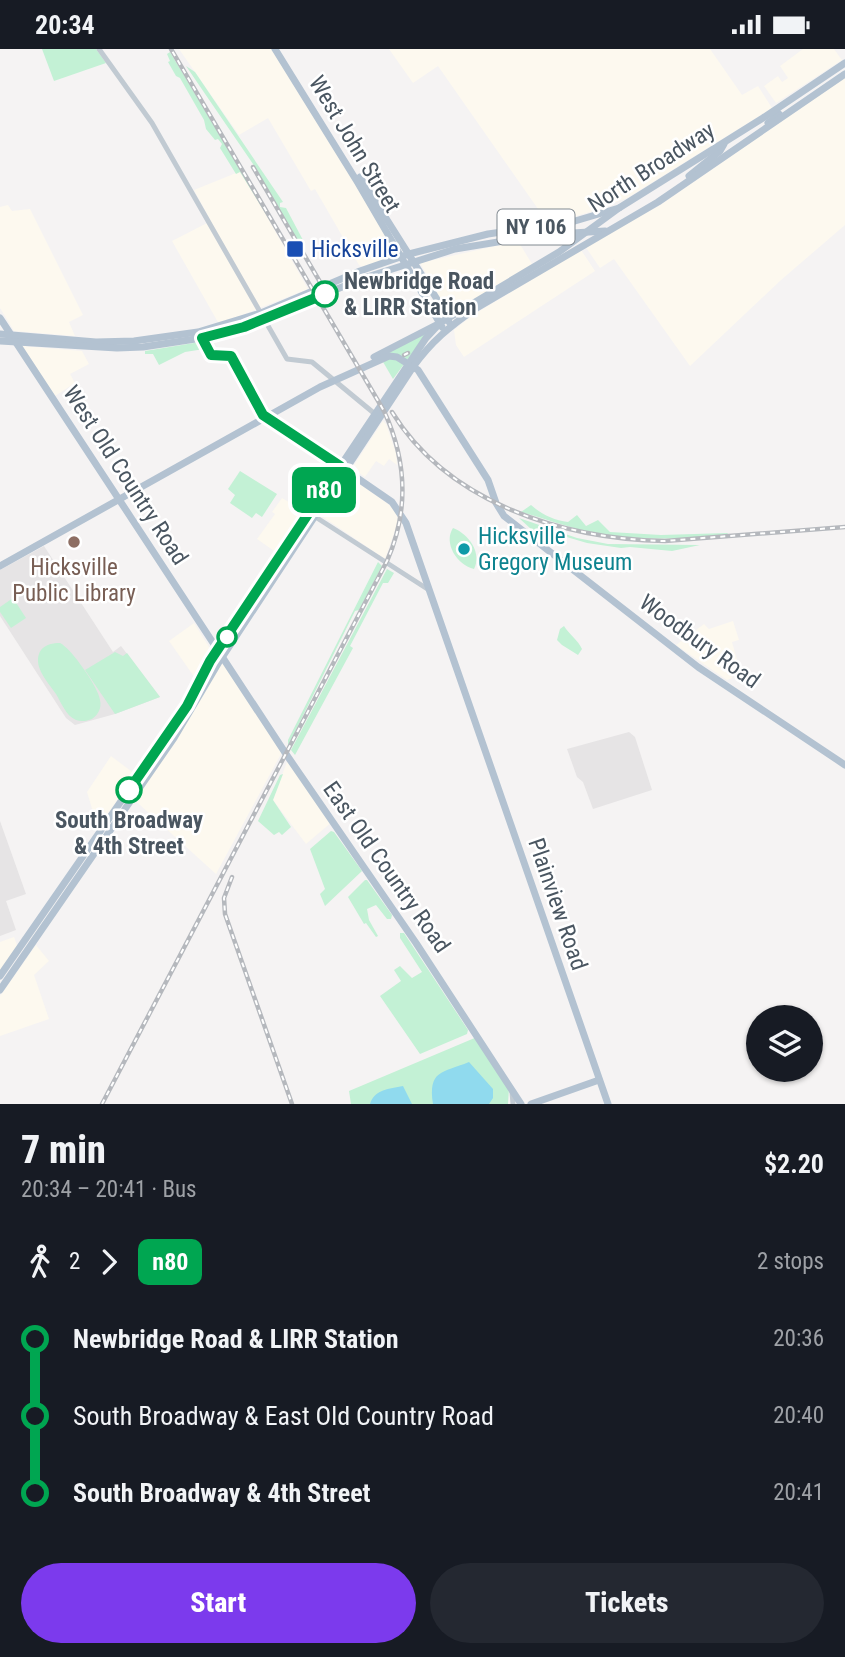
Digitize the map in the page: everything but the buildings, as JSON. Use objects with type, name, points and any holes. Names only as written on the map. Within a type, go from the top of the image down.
[{"type":"main road","name":"West John Street","points":[[278,49],[405,258],[413,261],[445,325]]},
{"type":"main road","name":"West John Street","points":[[278,49],[340,145],[445,325]]},
{"type":"main road","name":"North Broadway","points":[[445,325],[559,252],[619,208],[727,141],[845,62]]},
{"type":"main road","name":"North Broadway","points":[[445,325],[658,202],[845,74]]},
{"type":"main road","points":[[744,145],[779,114]]},
{"type":"main road","points":[[330,138],[340,145]]},
{"type":"main road","points":[[689,176],[720,151],[727,141]]},
{"type":"main road","name":"NY 106","points":[[262,316],[355,273],[453,243],[488,234],[574,221],[619,208]]},
{"type":"main road","name":"NY 106","points":[[413,261],[480,244],[541,235],[609,230]]},
{"type":"main road","name":"NY 106","points":[[0,341],[134,344],[208,337],[333,291],[405,258]]},
{"type":"main road","points":[[333,291],[355,273]]},
{"type":"main road","points":[[297,305],[311,292]]},
{"type":"main road","name":"West Old Country Road","points":[[0,319],[221,652]]},
{"type":"main road","points":[[0,990],[118,813],[375,414],[445,325]]},
{"type":"main road","points":[[0,566],[423,330],[445,325]]},
{"type":"main road","name":"NY 106","points":[[0,334],[89,344],[134,344]]},
{"type":"main road","points":[[334,380],[389,356],[397,357],[411,365]]},
{"type":"main road","points":[[342,468],[384,414],[411,365]]},
{"type":"main road","name":"Woodbury Road","points":[[411,365],[418,370],[488,480],[504,516],[698,667],[845,765]]},
{"type":"main road","name":"Plainview Road","points":[[342,468],[392,502],[400,511],[608,1104]]},
{"type":"main road","name":"East Old Country Road","points":[[221,652],[291,762],[432,966],[521,1104]]},
{"type":"main road","points":[[0,976],[118,813]]},
{"type":"main road","points":[[531,1104],[599,1080]]},
{"type":"street","points":[[99,49],[152,123],[286,359],[312,362],[375,414]]},
{"type":"street","points":[[312,515],[429,590]]},
{"type":"street","points":[[511,1089],[513,1104]]},
{"type":"shaded area","points":[[179,49],[273,49],[377,219],[396,253],[395,256],[363,267],[359,265],[315,189],[311,191],[268,118],[239,135]]},
{"type":"shaded area","points":[[389,49],[710,49],[742,95],[758,86],[772,108],[627,198],[569,218],[550,219],[544,217],[538,209],[438,66],[413,83]]},
{"type":"shaded area","points":[[803,49],[834,49],[842,60],[776,103],[764,86],[778,76],[782,82],[788,78],[780,66]]},
{"type":"shaded area","points":[[845,78],[845,225],[781,280],[690,366],[614,259],[600,268],[585,246],[659,206]]},
{"type":"shaded area","points":[[241,171],[308,289],[219,324],[172,241],[211,221],[194,190]]},
{"type":"shaded area","points":[[8,205],[12,211],[30,209],[83,315],[69,322],[75,336],[14,331],[0,308],[0,207]]},
{"type":"shaded area","points":[[518,241],[532,264],[450,314],[420,263]]},
{"type":"shaded area","points":[[581,250],[595,271],[464,357],[456,345],[454,330],[473,315]]},
{"type":"shaded area","points":[[22,346],[82,351],[89,364],[70,374],[75,383],[55,396]]},
{"type":"shaded area","points":[[383,421],[396,453],[397,465],[389,459],[384,466],[376,461],[365,477],[352,468]]},
{"type":"shaded area","points":[[346,474],[398,514],[385,559],[320,515]]},
{"type":"shaded area","points":[[282,498],[306,512],[277,553],[257,539],[275,514],[272,512]]},
{"type":"shaded area","points":[[44,546],[113,652],[121,646],[160,697],[75,725],[66,718],[0,616],[0,570]]},
{"type":"shaded area","points":[[733,621],[739,640],[732,642],[738,663],[729,666],[732,678],[727,680],[676,645],[704,624],[709,629]]},
{"type":"shaded area","points":[[194,623],[211,650],[195,678],[169,641]]},
{"type":"shaded area","points":[[219,655],[282,752],[216,874],[129,795]]},
{"type":"shaded area","points":[[629,732],[635,737],[652,790],[593,809],[567,749]]},
{"type":"shaded area","points":[[111,756],[135,774],[98,828],[87,792]]},
{"type":"shaded area","points":[[288,759],[332,822],[306,844],[273,800]]},
{"type":"shaded area","points":[[0,821],[26,894],[6,901],[16,930],[0,936]]},
{"type":"shaded area","points":[[14,937],[18,948],[0,973],[0,942]]},
{"type":"shaded area","points":[[36,945],[49,961],[34,975],[49,1019],[0,1036],[0,996]]},
{"type":"green space","points":[[42,49],[96,49],[106,63],[54,81]]},
{"type":"green space","points":[[170,52],[291,255],[240,172],[236,174],[220,148],[222,144],[206,129],[204,120],[168,62],[170,61],[167,54]]},
{"type":"green space","points":[[186,66],[195,72],[283,202],[280,207],[286,208],[304,242],[301,247],[253,164]]},
{"type":"green space","points":[[431,328],[393,379],[379,355]]},
{"type":"green space","points":[[200,342],[204,349],[185,352],[159,365],[153,354],[145,354],[145,351]]},
{"type":"green space","points":[[240,471],[277,494],[262,517],[256,513],[252,518],[230,503],[235,495],[228,489]]},
{"type":"green space","points":[[531,505],[544,514],[563,521],[568,522],[577,515],[586,526],[598,520],[610,532],[661,535],[728,533],[726,536],[675,538],[607,535],[521,512]]},
{"type":"green space","points":[[519,518],[577,538],[608,544],[700,545],[672,551],[621,548],[587,543],[553,533],[543,540]]},
{"type":"green space","points":[[453,528],[469,539],[476,557],[474,569],[462,563],[453,553],[450,534]]},
{"type":"green space","points":[[378,562],[382,566],[359,610],[355,611],[288,746],[288,740]]},
{"type":"green space","points":[[387,569],[394,573],[388,583],[383,583],[350,646],[353,648],[295,755],[291,750]]},
{"type":"green space","points":[[13,598],[26,618],[11,628],[0,612],[0,607]]},
{"type":"green space","points":[[564,626],[582,649],[578,655],[557,640],[560,629]]},
{"type":"green space","points":[[60,643],[77,660],[98,694],[100,708],[92,719],[80,721],[69,715],[39,667],[38,656],[41,650],[50,644]]},
{"type":"green space","points":[[115,652],[123,656],[127,653],[160,697],[115,714],[85,670]]},
{"type":"green space","points":[[283,774],[273,800],[291,827],[282,835],[279,832],[274,835],[258,821],[280,775]]},
{"type":"green space","points":[[331,831],[362,871],[325,906],[320,894],[325,889],[310,849]]},
{"type":"green space","points":[[365,880],[392,915],[391,919],[387,919],[376,905],[367,909],[369,920],[378,936],[376,937],[366,923],[364,924],[348,897]]},
{"type":"green space","points":[[400,933],[404,933],[468,1030],[467,1034],[420,1054],[380,996],[401,981],[394,970],[400,966],[412,978],[422,972],[400,938]]},
{"type":"green space","points":[[477,1037],[509,1088],[508,1104],[351,1104],[349,1091]]},
{"type":"water","points":[[469,1062],[493,1089],[493,1098],[489,1104],[433,1104],[433,1085],[439,1074]]},
{"type":"water","points":[[403,1086],[412,1104],[370,1104],[375,1095]]},
{"type":"railway","points":[[102,1104],[387,561],[402,505],[401,467],[392,430],[384,411],[171,49]]},
{"type":"railway","points":[[253,167],[327,294]]},
{"type":"railway","points":[[404,355],[408,353]]},
{"type":"railway","points":[[392,412],[416,444],[444,470],[476,492],[511,510],[587,533],[665,541],[845,527]]},
{"type":"railway","points":[[232,877],[224,898],[225,914],[292,1104]]},
{"type":"bus line","name":"n80","points":[[129,790],[187,706],[210,661],[340,466],[263,415],[231,356],[211,355],[202,338],[244,327],[325,294]]},
{"type":"place","name":"Hicksville","points":[[295,249]]},
{"type":"place","name":"Newbridge Road & LIRR Station","points":[[325,294]]},
{"type":"place","name":"Hicksville Public Library","points":[[74,542]]},
{"type":"place","name":"Hicksville Gregory Museum","points":[[464,549]]},
{"type":"place","name":"South Broadway & 4th Street","points":[[129,790]]}]
